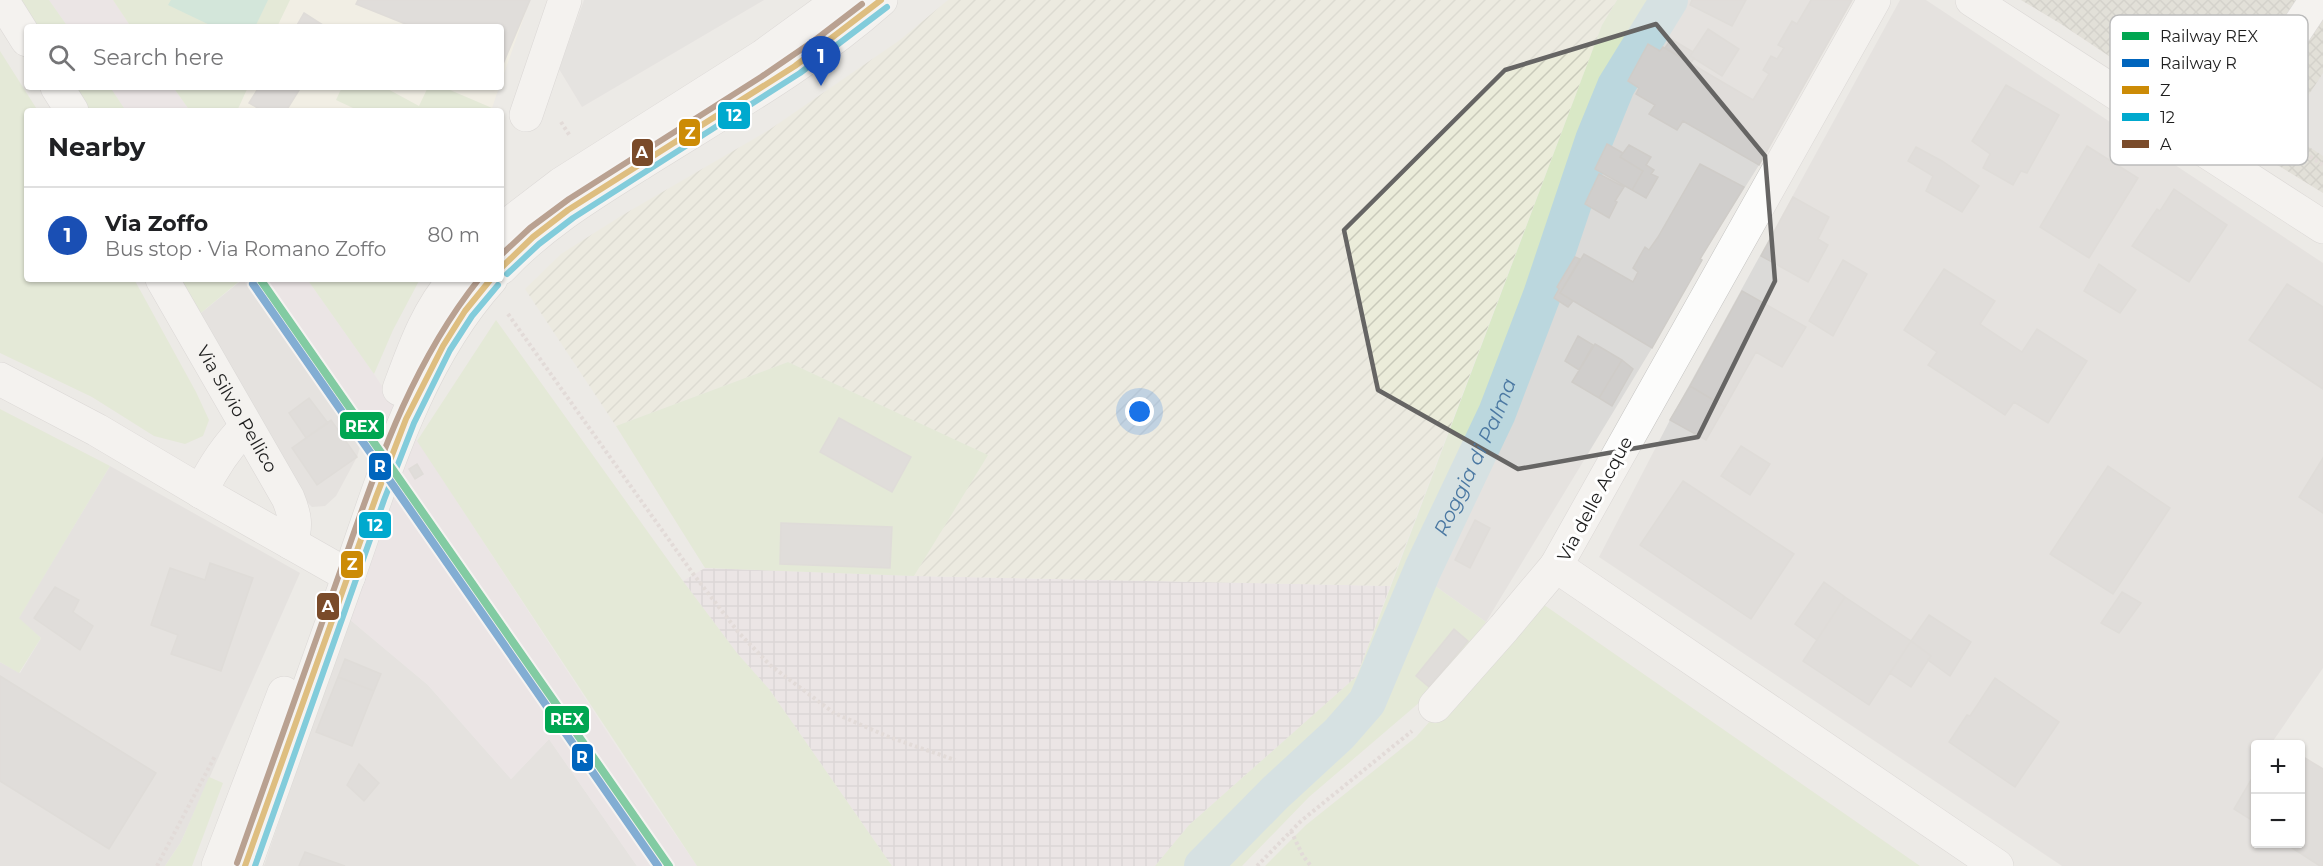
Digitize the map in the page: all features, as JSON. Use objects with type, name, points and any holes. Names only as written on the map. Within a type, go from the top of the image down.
[{"type":"street","points":[[2,0],[24,35]]},
{"type":"street","points":[[504,228],[561,184],[763,56],[840,0]]},
{"type":"street","name":"Via delle Acque","points":[[1874,0],[1556,566],[1997,866]]},
{"type":"street","points":[[1972,0],[2110,89]]},
{"type":"street","points":[[2306,15],[2316,0]]},
{"type":"street","points":[[504,266],[525,244],[575,205],[763,88],[836,37],[874,2]]},
{"type":"street","points":[[526,115],[562,8]]},
{"type":"street","points":[[59,90],[70,108]]},
{"type":"street","points":[[2228,165],[2323,227]]},
{"type":"street","name":"Via Silvio Pellico","points":[[164,282],[288,498],[295,515],[296,531],[291,543]]},
{"type":"street","points":[[218,866],[340,571],[409,414],[434,361],[466,310],[489,282]]},
{"type":"street","points":[[245,866],[412,355],[427,320],[450,284]]},
{"type":"street","points":[[0,379],[97,430],[340,571]]},
{"type":"street","points":[[201,492],[224,451],[246,427]]},
{"type":"street","points":[[1435,706],[1556,566]]},
{"type":"path","points":[[2308,155],[2323,165]]},
{"type":"path","points":[[496,282],[694,575],[739,633],[770,665],[834,713],[889,737],[955,760]]},
{"type":"path","points":[[1257,866],[1291,831],[1339,789],[1409,734],[1435,706]]},
{"type":"path","points":[[157,866],[215,756]]},
{"type":"path","points":[[1291,831],[1303,856],[1311,866]]},
{"type":"highlighted area","points":[[1656,24],[1765,156],[1775,281],[1698,437],[1518,469],[1378,390],[1344,230],[1505,70]]},
{"type":"shaded area","points":[[49,0],[113,0],[129,24],[66,24]]},
{"type":"shaded area","points":[[113,0],[530,0],[504,74],[504,24],[129,24]]},
{"type":"shaded area","points":[[584,0],[764,0],[582,107],[559,69]]},
{"type":"shaded area","points":[[1675,0],[1852,0],[1759,165],[1700,259],[1702,260],[1652,348],[1486,622],[1428,581],[1547,306],[1628,81]]},
{"type":"shaded area","points":[[1900,0],[1926,0],[2110,122],[2110,165],[2175,165],[2323,263],[2323,668],[2274,740],[2251,740],[2251,778],[2234,809],[2251,820],[2251,848],[2292,848],[2320,866],[2062,866],[1599,557],[1670,420]]},
{"type":"shaded area","points":[[2021,0],[2323,0],[2323,193],[2277,165],[2308,165],[2308,15],[2110,15],[2110,57]]},
{"type":"shaded area","points":[[2323,73],[2323,156],[2308,146],[2308,96]]},
{"type":"shaded area","points":[[112,90],[175,90],[188,108],[124,108]]},
{"type":"shaded area","points":[[175,90],[498,90],[492,108],[188,108]]},
{"type":"shaded area","points":[[239,282],[245,282],[360,447],[336,496],[325,506],[312,507],[305,500],[196,317]]},
{"type":"shaded area","points":[[245,282],[309,282],[374,374],[646,792],[697,866],[637,866],[549,739],[511,779],[428,685],[348,618],[394,497]]},
{"type":"shaded area","points":[[110,466],[300,573],[181,842],[165,866],[0,866],[0,662],[20,673],[41,638],[18,619]]},
{"type":"shaded area","points":[[705,568],[914,576],[1390,586],[1357,676],[1189,825],[1155,866],[892,866],[769,689],[737,653],[683,581]]},
{"type":"shaded area","points":[[348,618],[428,685],[511,779],[549,739],[637,866],[264,866]]},
{"type":"green space","points":[[12,0],[49,0],[66,24],[27,24]]},
{"type":"green space","points":[[113,0],[290,0],[278,24],[129,24]]},
{"type":"green space","points":[[171,0],[268,0],[256,24],[208,24],[168,5]]},
{"type":"green space","points":[[948,0],[1617,0],[1602,25],[1390,586],[914,576],[987,455],[788,362],[616,426],[525,289],[561,254],[621,216],[769,130],[900,40]]},
{"type":"green space","points":[[1617,0],[1656,0],[1613,70],[1530,300],[1365,692],[1190,866],[1155,866],[1189,825],[1357,676],[1602,25]]},
{"type":"green space","points":[[0,51],[36,108],[24,108],[24,282],[136,282],[209,420],[203,436],[185,444],[154,436],[92,397],[0,353]]},
{"type":"green space","points":[[69,90],[112,90],[124,108],[80,108]]},
{"type":"green space","points":[[175,90],[247,90],[238,108],[188,108]]},
{"type":"green space","points":[[341,90],[390,90],[419,106],[427,90],[450,90],[492,108],[353,108],[336,100]]},
{"type":"green space","points":[[178,282],[238,282],[196,317]]},
{"type":"green space","points":[[309,282],[418,282],[393,330],[374,374]]},
{"type":"green space","points":[[496,320],[683,581],[737,653],[769,689],[892,866],[697,866],[417,441]]},
{"type":"green space","points":[[788,362],[988,455],[914,576],[705,568],[616,426]]},
{"type":"green space","points":[[0,409],[110,466],[19,618],[41,638],[19,673],[0,662]]},
{"type":"green space","points":[[1428,581],[1486,622],[1427,696],[1309,797],[1242,866],[1219,866],[1264,817],[1356,732],[1378,706]]},
{"type":"green space","points":[[1537,600],[1920,866],[1265,866],[1306,825],[1416,737]]},
{"type":"green space","points":[[209,777],[223,783],[192,866],[165,866],[181,842]]},
{"type":"building","points":[[358,0],[530,0],[504,62],[504,24],[406,24],[356,4]]},
{"type":"building","points":[[1692,0],[1746,0],[1732,26],[1690,5]]},
{"type":"building","points":[[1811,0],[1852,0],[1759,165],[1683,121],[1677,130],[1649,114],[1655,105],[1636,94],[1639,88],[1628,81],[1648,44],[1660,51],[1663,47],[1753,100],[1769,74],[1763,70],[1771,56],[1777,59],[1784,48],[1778,45],[1792,21],[1797,24]]},
{"type":"building","points":[[304,13],[321,24],[298,24]]},
{"type":"building","points":[[1708,29],[1739,49],[1722,76],[1690,56]]},
{"type":"building","points":[[1671,39],[1693,52],[1690,56],[1694,58],[1691,63],[1665,48]]},
{"type":"building","points":[[2006,85],[2059,115],[2027,173],[2021,171],[2013,185],[1983,168],[1990,154],[1972,141]]},
{"type":"building","points":[[257,90],[299,90],[288,108],[258,108],[249,103]]},
{"type":"building","points":[[1607,144],[1623,153],[1620,157],[1643,171],[1632,190],[1595,169]]},
{"type":"building","points":[[1629,145],[1651,157],[1646,165],[1654,170],[1651,174],[1658,177],[1646,198],[1632,190],[1643,171],[1620,157]]},
{"type":"building","points":[[2087,146],[2110,160],[2110,165],[2117,165],[2138,178],[2089,258],[2040,227]]},
{"type":"building","points":[[1916,147],[1979,186],[1962,212],[1926,191],[1933,176],[1908,161]]},
{"type":"building","points":[[1700,164],[1744,187],[1700,259],[1702,260],[1652,348],[1560,293],[1584,254],[1633,282],[1638,272],[1633,268],[1645,247],[1649,250],[1658,237]]},
{"type":"building","points":[[1599,174],[1624,187],[1615,201],[1617,202],[1609,218],[1585,204]]},
{"type":"building","points":[[2174,189],[2227,225],[2189,282],[2132,246],[2157,209],[2160,211]]},
{"type":"building","points":[[1793,197],[1829,217],[1818,239],[1828,245],[1808,282],[1761,256]]},
{"type":"building","points":[[1575,257],[1580,259],[1560,293],[1573,301],[1568,307],[1554,298],[1559,289],[1557,287]]},
{"type":"building","points":[[1843,260],[1867,274],[1833,336],[1809,321]]},
{"type":"building","points":[[2099,264],[2136,290],[2120,313],[2084,291]]},
{"type":"building","points":[[1944,269],[1995,301],[1980,324],[2022,352],[2037,329],[2087,361],[2048,423],[2014,402],[2005,415],[1928,365],[1937,352],[1904,330]]},
{"type":"building","points":[[2287,284],[2323,307],[2323,389],[2249,340]]},
{"type":"building","points":[[1742,291],[1806,327],[1782,367],[1756,352],[1725,407],[1690,386]]},
{"type":"building","points":[[1578,336],[1593,345],[1579,370],[1565,361]]},
{"type":"building","points":[[1595,344],[1622,360],[1599,398],[1572,382]]},
{"type":"building","points":[[1622,360],[1633,369],[1612,406],[1599,398]]},
{"type":"building","points":[[1690,386],[1725,407],[1706,440],[1670,420]]},
{"type":"building","points":[[309,398],[328,423],[306,438],[289,413]]},
{"type":"building","points":[[839,418],[911,457],[892,492],[820,452]]},
{"type":"building","points":[[331,420],[357,457],[317,485],[292,448]]},
{"type":"building","points":[[1741,446],[1770,464],[1750,495],[1721,476]]},
{"type":"building","points":[[2323,458],[2323,513],[2299,497]]},
{"type":"building","points":[[417,464],[423,474],[415,479],[409,469]]},
{"type":"building","points":[[2108,466],[2170,508],[2113,594],[2050,554]]},
{"type":"building","points":[[1683,481],[1794,554],[1751,619],[1640,545]]},
{"type":"building","points":[[1475,520],[1490,528],[1470,568],[1455,560]]},
{"type":"building","points":[[781,523],[892,527],[890,568],[780,564]]},
{"type":"building","points":[[210,563],[253,578],[221,671],[171,654],[178,635],[151,625],[170,568],[205,580]]},
{"type":"building","points":[[1824,582],[1845,597],[1817,640],[1795,624]]},
{"type":"building","points":[[55,587],[79,600],[73,612],[93,626],[80,650],[34,618]]},
{"type":"building","points":[[2122,592],[2141,603],[2119,633],[2101,623]]},
{"type":"building","points":[[1845,597],[1911,641],[1869,705],[1803,661]]},
{"type":"building","points":[[1929,615],[1971,642],[1950,676],[1928,660],[1931,656],[1911,641]]},
{"type":"building","points":[[1454,629],[1468,641],[1429,687],[1416,676]]},
{"type":"building","points":[[1911,641],[1931,656],[1911,687],[1890,673]]},
{"type":"building","points":[[345,659],[381,674],[374,691],[338,677]]},
{"type":"building","points":[[0,676],[156,773],[109,849],[0,781]]},
{"type":"building","points":[[338,677],[374,691],[352,746],[316,732]]},
{"type":"building","points":[[1995,678],[2059,722],[2015,787],[1949,742],[1967,715],[1970,716]]},
{"type":"building","points":[[2305,758],[2323,769],[2323,866],[2292,848],[2305,848]]},
{"type":"building","points":[[359,764],[379,783],[364,801],[347,785]]},
{"type":"building","points":[[2251,780],[2251,820],[2234,809]]},
{"type":"building","points":[[305,852],[345,866],[299,866]]},
{"type":"waterway","name":"Roggia di Palma","points":[[1203,866],[1275,793],[1339,734],[1367,702],[1423,569],[1497,413],[1542,295],[1594,140],[1616,86],[1669,0]]},
{"type":"rail line","name":"REX","points":[[262,282],[669,866]]},
{"type":"rail line","name":"R","points":[[253,284],[658,866]]},
{"type":"transit line","name":"Z","points":[[504,265],[533,237],[568,210],[795,66],[881,0]]},
{"type":"transit line","name":"A","points":[[504,252],[530,228],[569,199],[761,77],[862,4]]},
{"type":"transit line","name":"12","points":[[507,274],[539,244],[573,218],[800,73],[887,7]]},
{"type":"transit line","name":"A","points":[[237,863],[367,495],[397,419],[433,347],[477,282]]},
{"type":"transit line","name":"Z","points":[[245,866],[406,419],[443,346],[465,311],[489,282]]},
{"type":"transit line","name":"12","points":[[255,866],[384,500],[414,423],[450,350],[472,316],[498,285]]},
{"type":"place","name":"Via Zoffo","points":[[821,86]]}]
